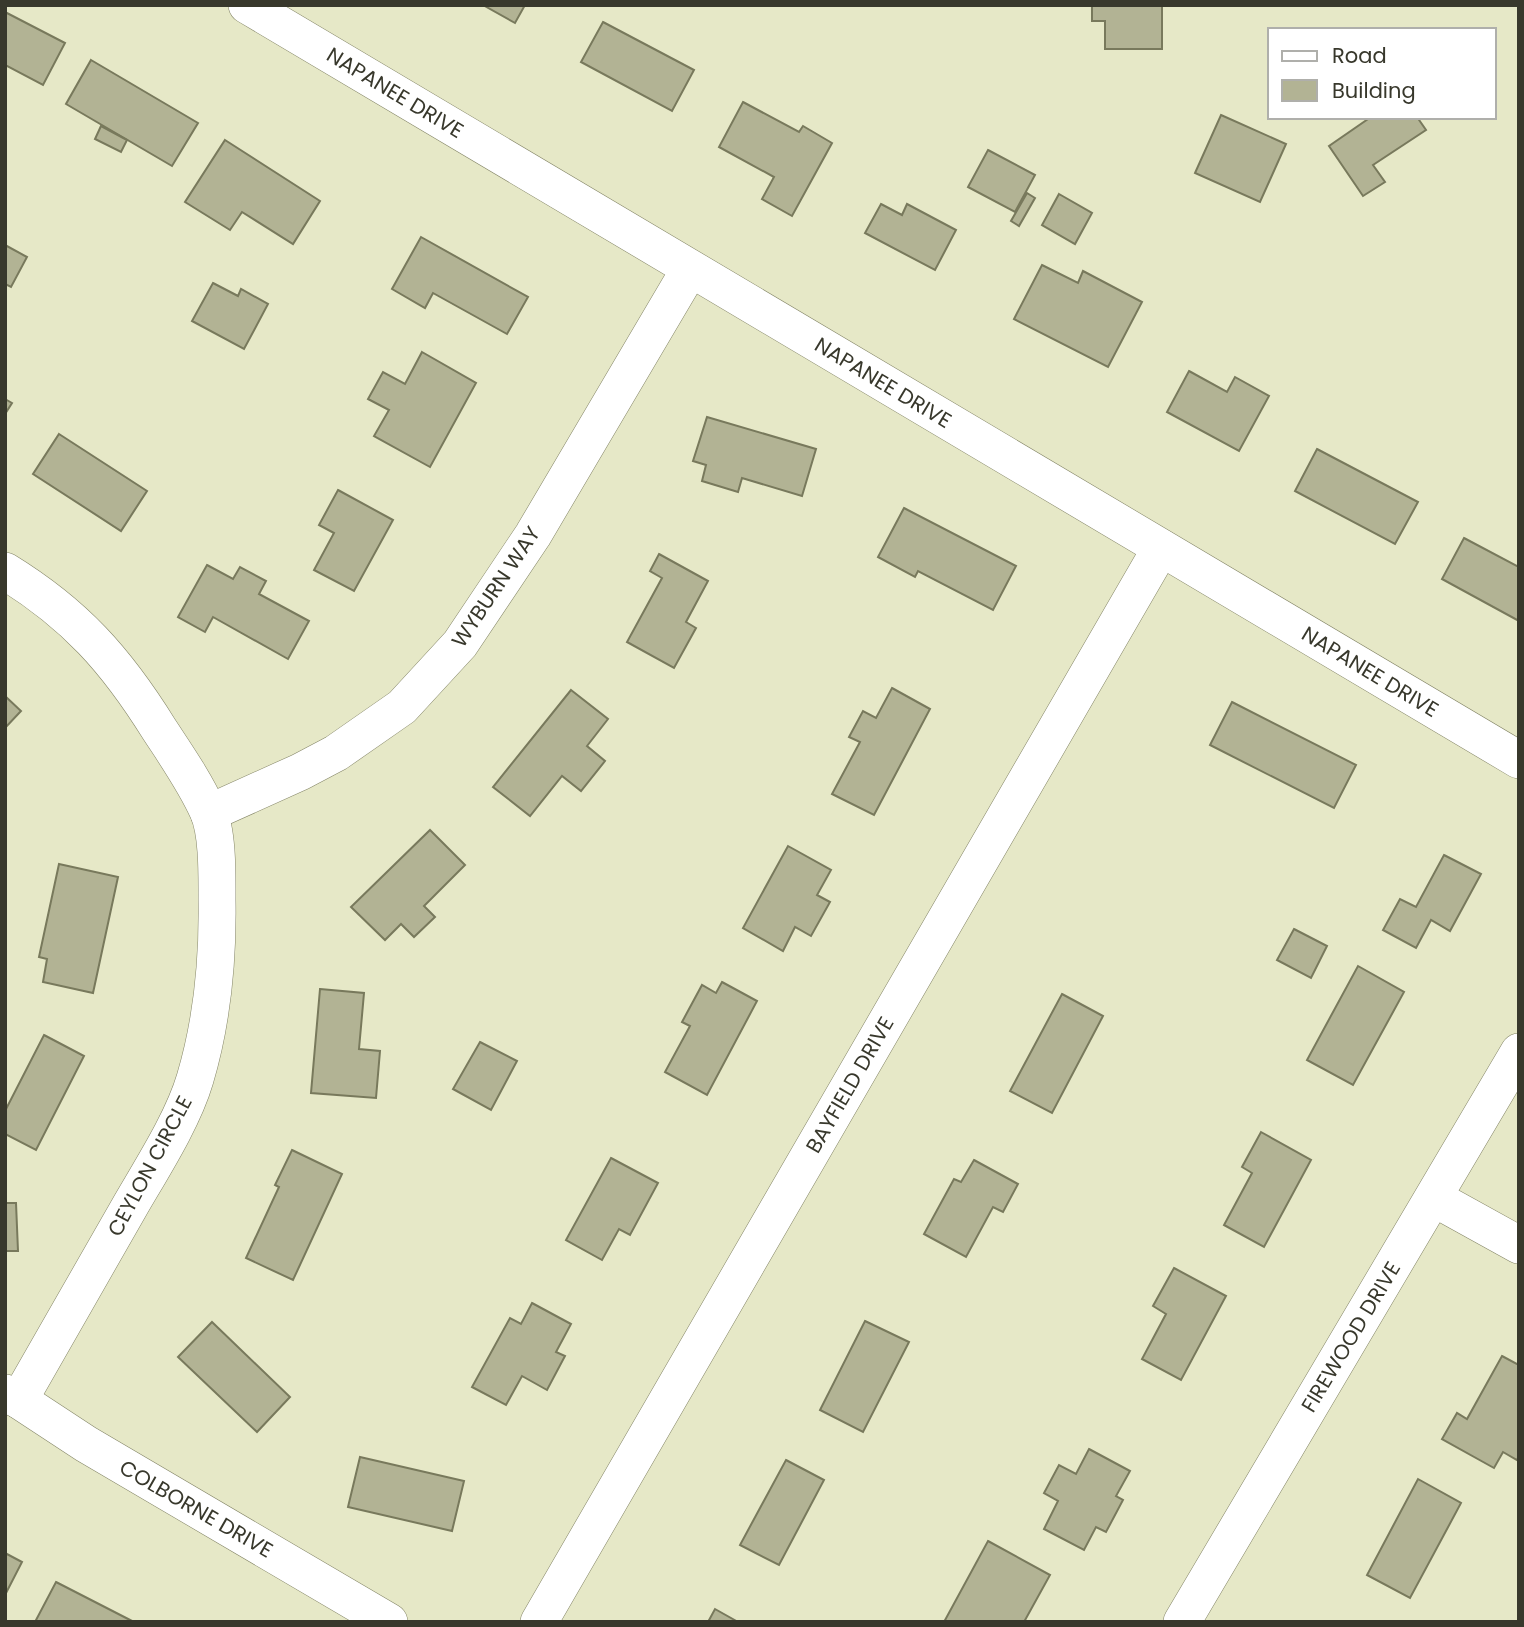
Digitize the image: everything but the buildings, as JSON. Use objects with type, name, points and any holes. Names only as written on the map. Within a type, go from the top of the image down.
[{"type":"street","name":"NAPANEE DRIVE","points":[[247,5],[1519,760]]},
{"type":"street","name":"WYBURN WAY","points":[[209,813],[336,753],[402,707],[460,645],[533,535],[690,269]]},
{"type":"street","name":"BAYFIELD DRIVE","points":[[539,1622],[1161,548]]},
{"type":"street","name":"CEYLON CIRCLE","points":[[5,571],[65,613],[95,642],[131,684],[209,813],[216,860],[218,921],[212,999],[195,1080],[168,1140],[12,1396]]},
{"type":"street","name":"FIREWOOD DRIVE","points":[[1182,1622],[1519,1052]]},
{"type":"street","points":[[1434,1198],[1519,1245]]},
{"type":"street","name":"COLBORNE DRIVE","points":[[12,1396],[86,1444],[388,1622]]}]
